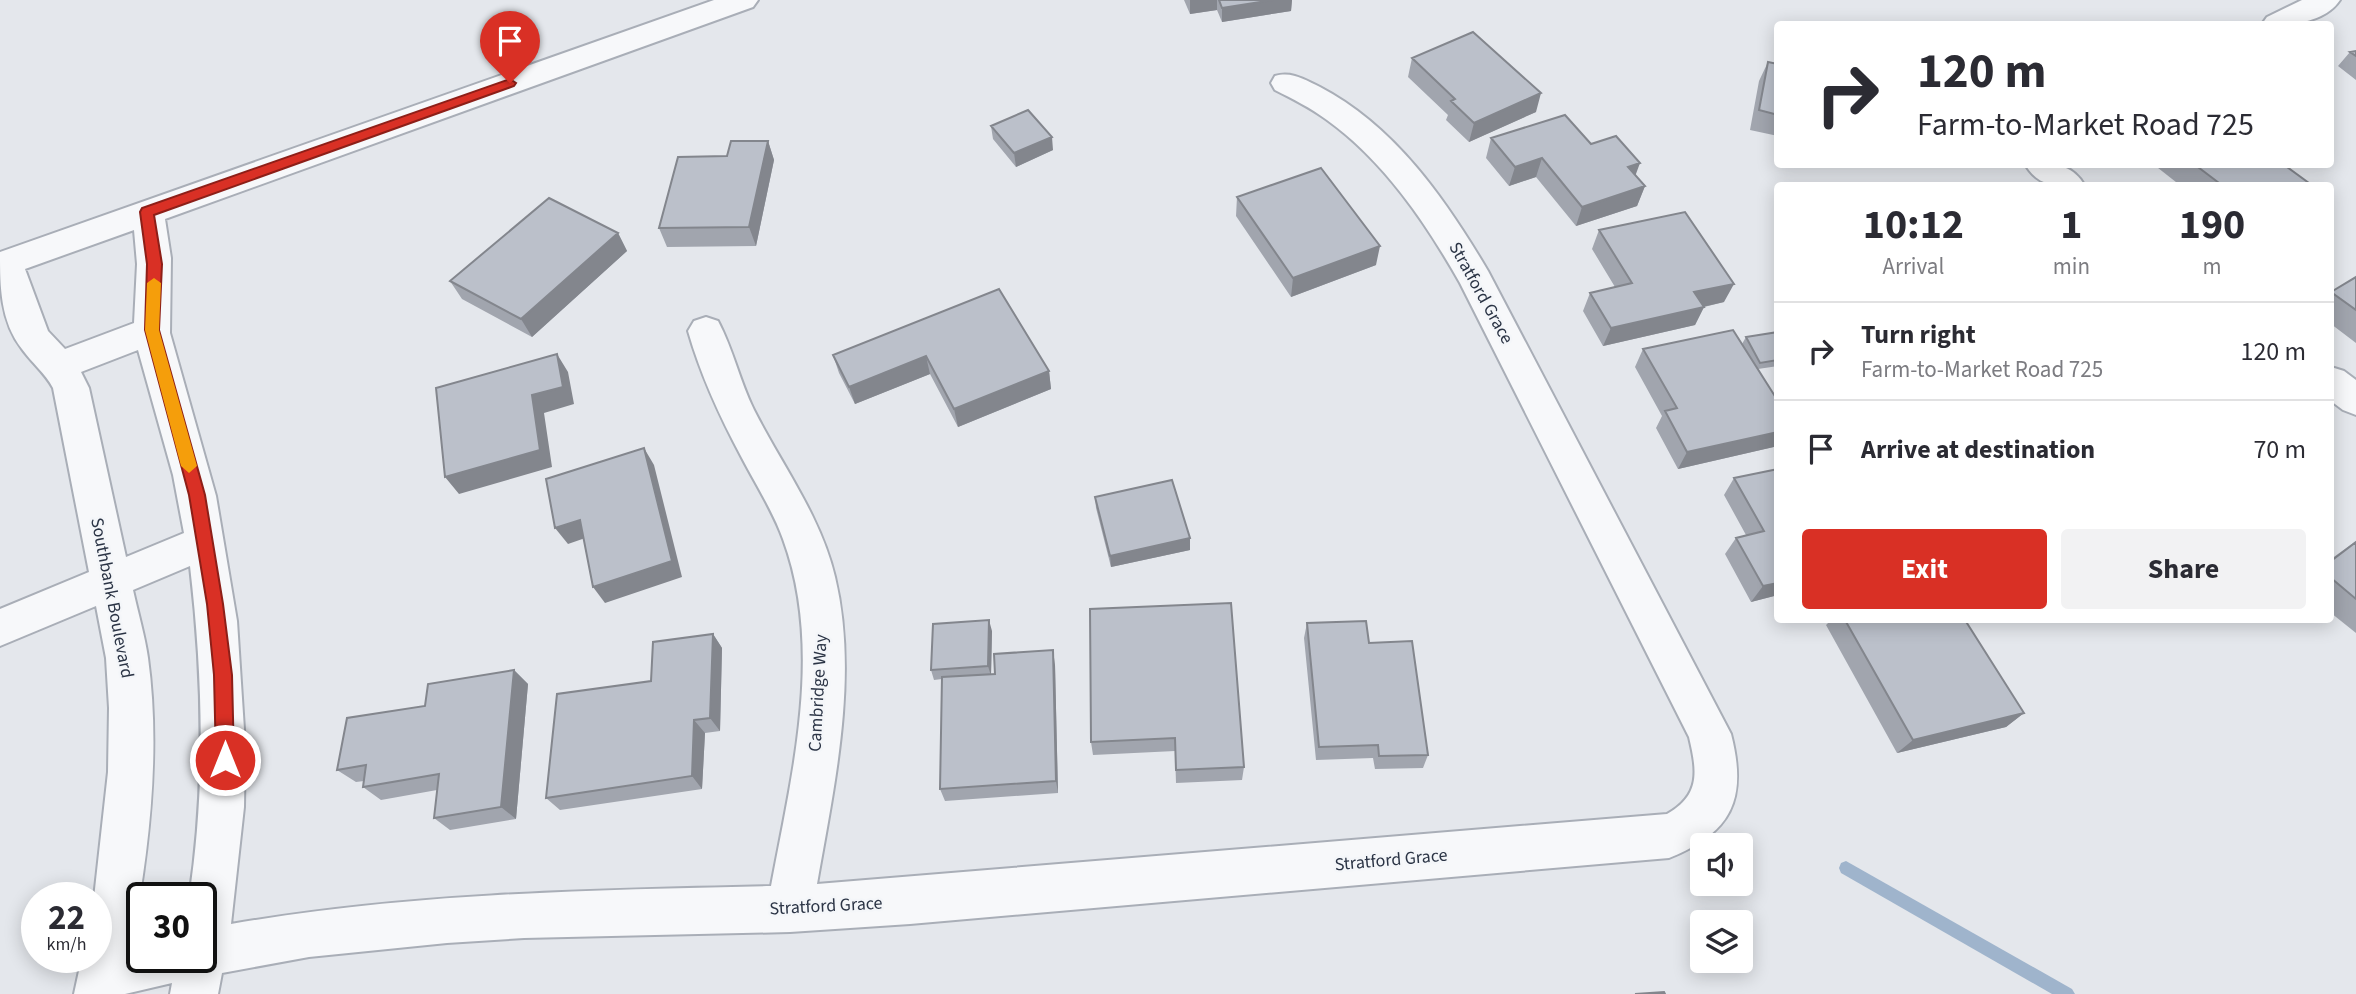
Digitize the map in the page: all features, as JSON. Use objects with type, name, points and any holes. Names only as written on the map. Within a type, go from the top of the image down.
[{"type":"street","points":[[2,264],[743,0]]},
{"type":"street","points":[[2283,21],[2325,0]]},
{"type":"street","name":"Stratford Grace","points":[[217,951],[309,934],[447,920],[524,915],[790,909],[910,901],[1670,836],[1688,830],[1714,799],[1717,758],[1710,734],[1455,244],[1434,214],[1369,138],[1342,115],[1286,83]]},
{"type":"street","points":[[2046,168],[2064,182]]},
{"type":"street","points":[[147,212],[155,264],[152,330],[197,495],[223,675],[224,800],[209,882]]},
{"type":"street","name":"Southbank Boulevard","points":[[2,264],[33,338],[59,366],[71,388],[127,657],[130,772],[116,902],[101,985]]},
{"type":"street","points":[[59,366],[152,330]]},
{"type":"street","name":"Cambridge Way","points":[[706,331],[714,364],[803,539],[817,586],[822,627],[821,685],[814,762],[790,909]]},
{"type":"street","points":[[2334,383],[2356,400]]},
{"type":"street","points":[[0,628],[205,542]]},
{"type":"street","name":"Stratford Grace","points":[[101,985],[139,973]]},
{"type":"street","points":[[194,994],[195,973]]},
{"type":"building","points":[[1219,0],[1273,0],[1222,8]]},
{"type":"building","points":[[1473,32],[1541,93],[1474,123],[1451,101],[1455,99],[1412,58]]},
{"type":"building","points":[[1768,62],[1774,63],[1774,114],[1759,110]]},
{"type":"building","points":[[1028,110],[1052,137],[1014,153],[991,126]]},
{"type":"building","points":[[1565,115],[1591,144],[1616,136],[1640,163],[1628,167],[1645,186],[1582,207],[1542,158],[1515,167],[1491,138]]},
{"type":"building","points":[[731,141],[768,141],[749,227],[659,228],[678,157],[727,156]]},
{"type":"building","points":[[1321,168],[1380,246],[1293,278],[1237,197]]},
{"type":"building","points":[[2199,168],[2288,168],[2308,182],[2218,182]]},
{"type":"building","points":[[549,198],[618,233],[521,319],[450,281]]},
{"type":"building","points":[[1685,212],[1734,284],[1694,292],[1704,307],[1611,328],[1590,293],[1632,283],[1599,230]]},
{"type":"building","points":[[2356,277],[2356,310],[2334,294],[2334,290]]},
{"type":"building","points":[[999,289],[1049,371],[954,409],[926,356],[849,387],[833,355]]},
{"type":"building","points":[[1733,330],[1774,395],[1774,433],[1687,452],[1665,411],[1677,408],[1643,349]]},
{"type":"building","points":[[1774,333],[1774,361],[1760,363],[1746,337]]},
{"type":"building","points":[[557,354],[563,387],[532,395],[540,450],[445,477],[436,388]]},
{"type":"building","points":[[644,448],[672,561],[593,587],[580,520],[555,528],[546,479]]},
{"type":"building","points":[[1774,470],[1774,584],[1763,586],[1736,538],[1764,531],[1734,478]]},
{"type":"building","points":[[1172,480],[1190,538],[1110,556],[1095,497]]},
{"type":"building","points":[[2356,542],[2356,599],[2334,581],[2334,559]]},
{"type":"building","points":[[1231,603],[1244,767],[1176,770],[1175,738],[1091,742],[1090,609]]},
{"type":"building","points":[[989,620],[988,666],[931,670],[933,624]]},
{"type":"building","points":[[1366,621],[1369,643],[1412,641],[1428,755],[1379,756],[1378,745],[1319,747],[1307,623]]},
{"type":"building","points":[[1847,623],[1967,623],[2024,713],[1913,740]]},
{"type":"building","points":[[713,634],[710,718],[694,720],[692,776],[546,798],[557,694],[651,681],[653,642]]},
{"type":"building","points":[[1053,650],[1056,781],[940,789],[942,677],[995,674],[994,654]]},
{"type":"building","points":[[514,670],[501,807],[434,818],[439,774],[363,787],[366,765],[337,770],[347,718],[425,706],[428,684]]},
{"type":"waterway","points":[[1846,868],[2067,994]]},
{"type":"slow traffic","points":[[154,283],[152,330],[189,466]]},
{"type":"route","points":[[225,760],[223,675],[215,604],[197,495],[152,330],[155,264],[147,212],[510,83]]}]
